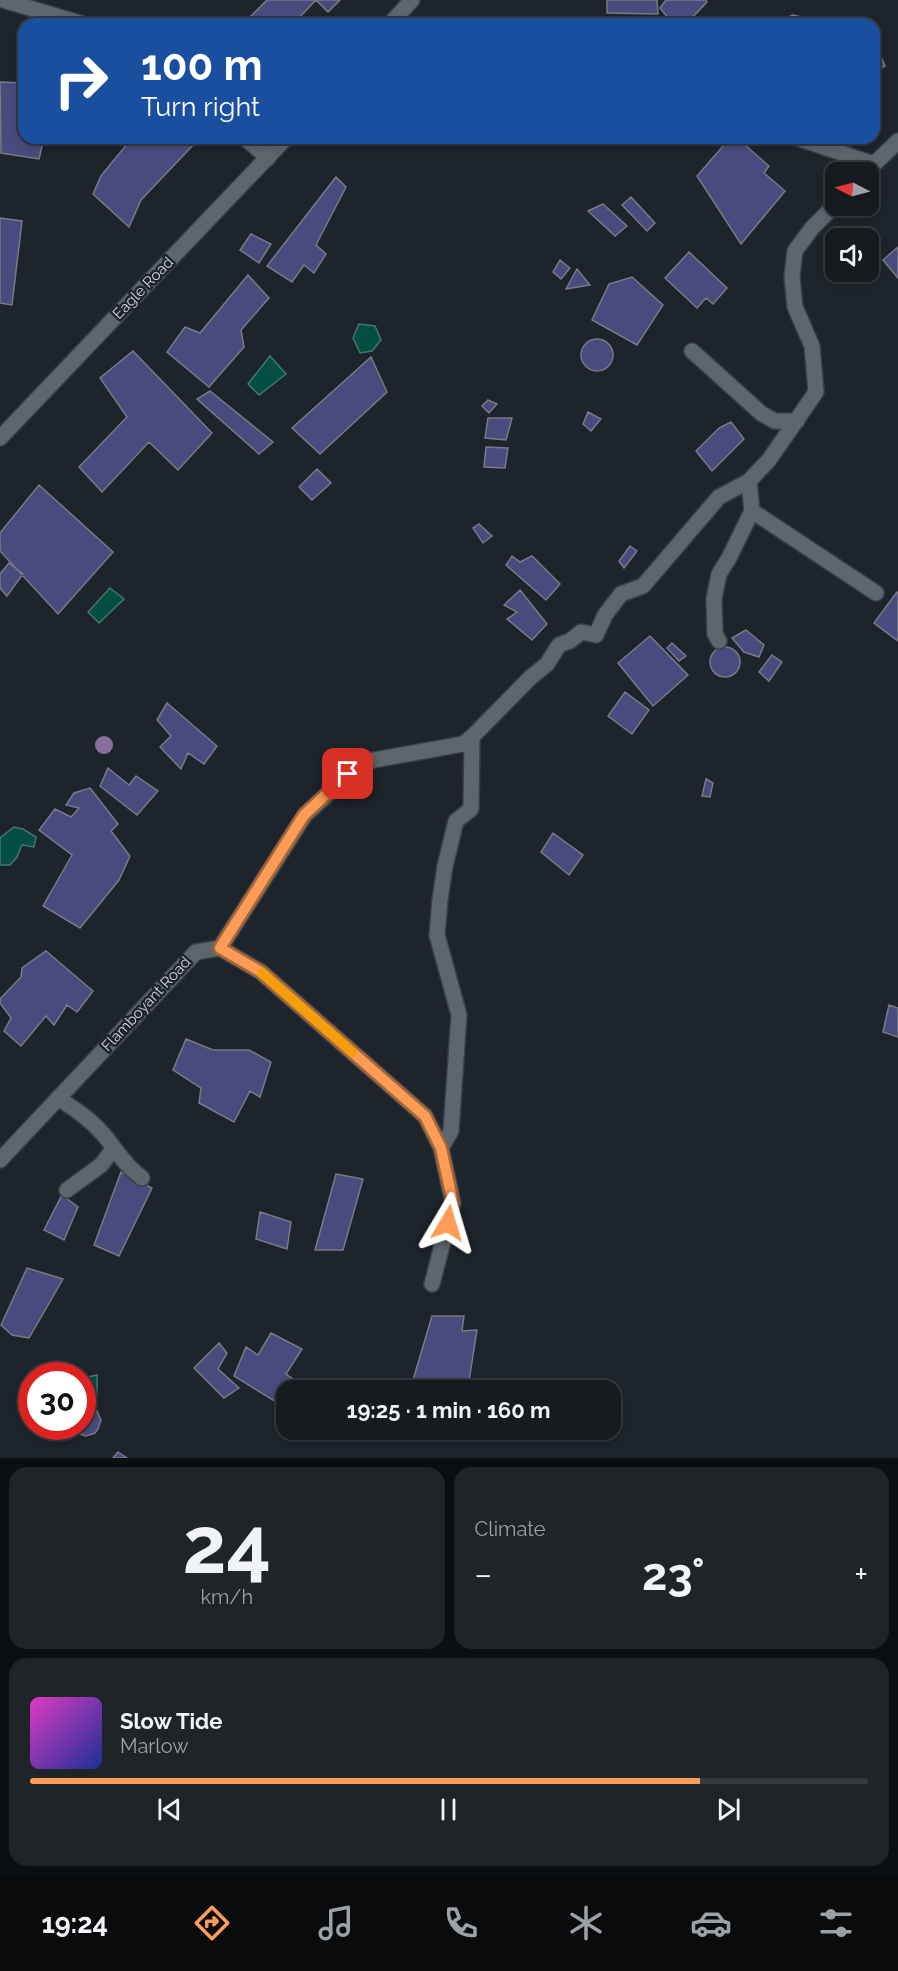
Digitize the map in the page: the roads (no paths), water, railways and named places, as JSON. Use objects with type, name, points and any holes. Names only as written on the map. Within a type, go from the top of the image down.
[{"type":"street","points":[[3,0],[63,18]]},
{"type":"street","points":[[396,18],[412,0]]},
{"type":"street","points":[[876,162],[898,141]]},
{"type":"street","points":[[252,144],[268,158]]},
{"type":"street","name":"Eagle Road","points":[[0,438],[281,144]]},
{"type":"street","points":[[812,144],[856,162]]},
{"type":"street","points":[[432,1284],[453,1203],[441,1148],[425,1116],[261,972],[220,948],[304,815],[363,762],[464,744],[547,664],[559,645],[570,641],[581,632],[596,635],[605,615],[621,594],[643,586],[719,497],[749,481],[769,460],[816,392],[812,346],[795,307],[792,277],[795,251],[825,215]]},
{"type":"street","points":[[692,351],[762,414],[775,421],[797,422]]},
{"type":"street","points":[[719,641],[714,634],[714,599],[719,574],[752,511],[749,481]]},
{"type":"street","points":[[752,511],[876,593]]},
{"type":"street","points":[[441,1148],[451,1131],[459,1015],[437,935],[445,866],[456,821],[471,809],[472,737]]},
{"type":"street","name":"Flamboyant Road","points":[[0,1160],[196,952],[220,948]]},
{"type":"street","points":[[58,1098],[88,1117],[120,1158],[142,1178]]},
{"type":"street","points":[[68,1190],[101,1165],[114,1148]]}]
